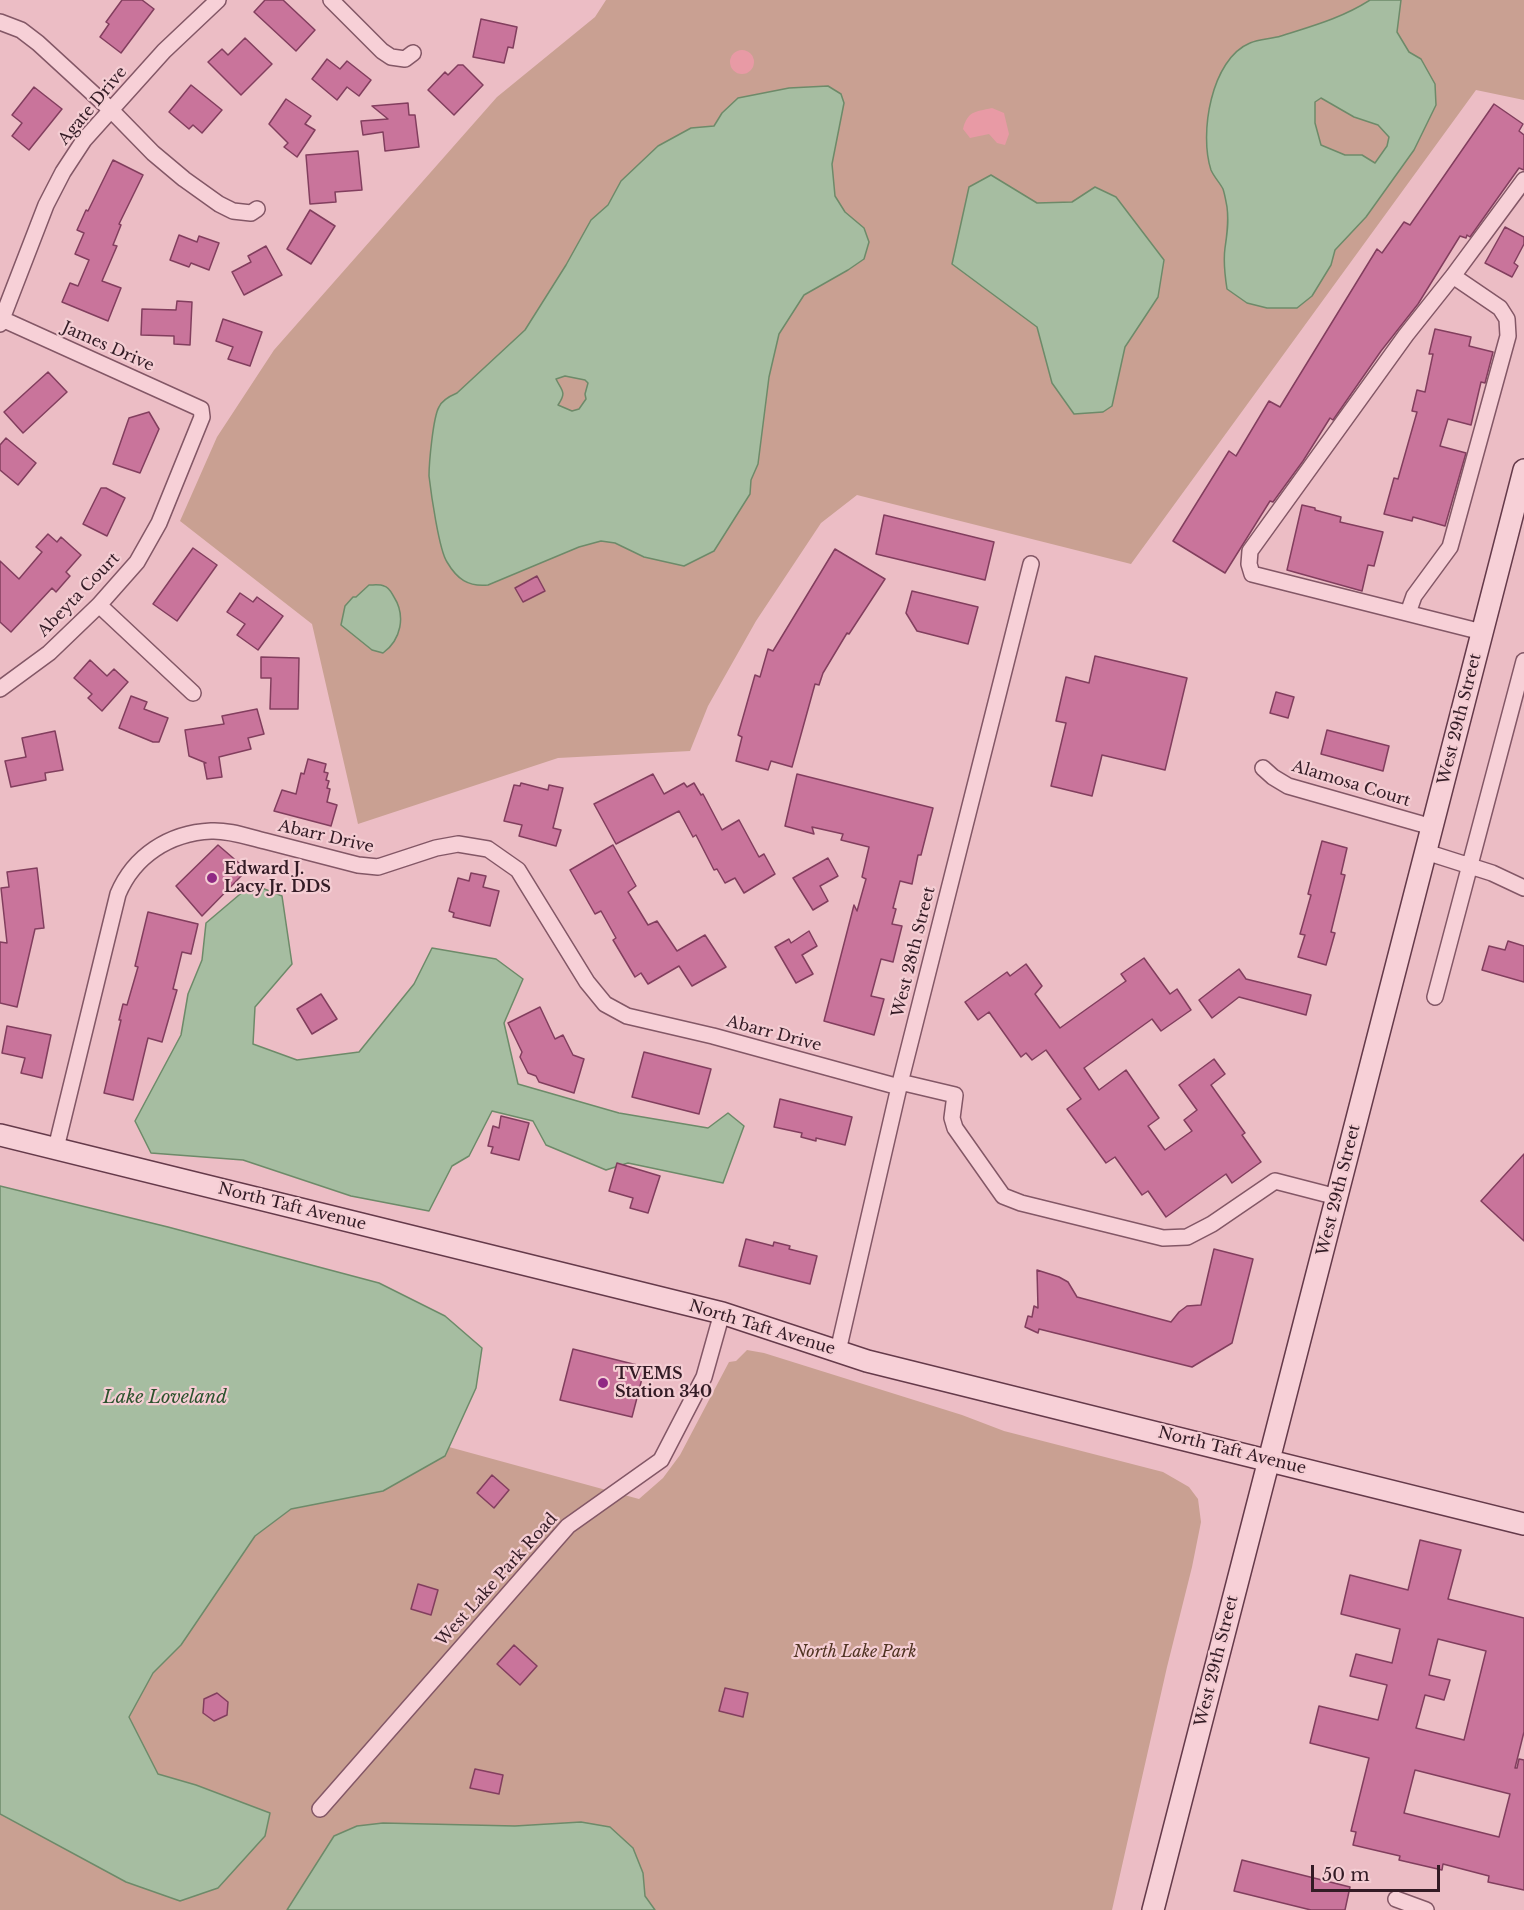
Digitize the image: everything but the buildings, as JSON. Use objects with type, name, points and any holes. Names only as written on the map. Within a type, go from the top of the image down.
[{"type":"main road","name":"West 29th Street","points":[[1153,1910],[1524,470]]},
{"type":"main road","name":"North Taft Avenue","points":[[0,1135],[722,1313],[867,1361],[1524,1524]]},
{"type":"street","name":"Agate Drive","points":[[1,321],[46,205],[63,172],[84,140],[164,51],[218,0]]},
{"type":"street","points":[[331,0],[391,57],[405,59],[413,53]]},
{"type":"street","points":[[0,22],[21,30],[38,43],[111,110],[153,153],[184,179],[219,204],[243,213],[251,213],[257,209]]},
{"type":"street","points":[[1482,632],[1252,574],[1249,564],[1250,551],[1406,335],[1524,180]]},
{"type":"street","points":[[1408,613],[1414,596],[1450,547],[1508,336],[1507,319],[1500,308],[1453,276]]},
{"type":"street","name":"James Drive","points":[[1,321],[201,409]]},
{"type":"street","name":"Abeyta Court","points":[[0,689],[49,653],[99,605],[137,562],[154,533],[202,417],[201,409]]},
{"type":"street","name":"West 28th Street","points":[[838,1351],[899,1084],[1031,564]]},
{"type":"street","points":[[99,605],[193,693]]},
{"type":"street","points":[[1435,997],[1524,661]]},
{"type":"street","name":"Alamosa Court","points":[[1263,768],[1288,786],[1432,827]]},
{"type":"street","name":"Abarr Drive","points":[[56,1148],[118,894],[125,878],[143,856],[166,842],[180,836],[211,831],[238,834],[358,866],[378,867],[436,848],[458,844],[488,849],[518,870],[599,999],[619,1013],[899,1084],[955,1095],[952,1118],[956,1128],[1003,1196],[1021,1203],[1163,1238],[1187,1237],[1212,1224],[1275,1181],[1337,1197]]},
{"type":"street","points":[[1426,852],[1492,873],[1524,888]]},
{"type":"street","name":"West Lake Park Road","points":[[320,1809],[567,1526],[661,1460],[704,1377],[722,1313]]},
{"type":"street","points":[[1396,1899],[1426,1910]]},
{"type":"green space","points":[[606,0],[1524,0],[1524,100],[1476,90],[1131,564],[857,495],[821,523],[756,621],[708,706],[690,751],[558,758],[358,824],[312,624],[180,521],[217,437],[274,350],[497,97],[595,17]]},
{"type":"green space","name":"North Lake Park","points":[[747,1350],[764,1353],[962,1415],[1004,1431],[1163,1472],[1189,1487],[1198,1499],[1201,1522],[1192,1567],[1112,1910],[0,1910],[0,1814],[126,1882],[270,1813],[196,1785],[158,1774],[129,1717],[153,1673],[181,1645],[255,1536],[291,1509],[383,1491],[445,1456],[449,1447],[639,1499],[663,1478],[680,1455],[729,1362],[736,1361]]},
{"type":"sand","points":[[742,50],[747,51],[753,57],[753,67],[747,73],[742,74],[737,73],[731,67],[730,62],[731,57],[737,51]]},
{"type":"sand","points":[[992,108],[1004,113],[1009,134],[1005,145],[997,143],[989,134],[970,138],[963,129],[967,119],[973,113]]},
{"type":"water","points":[[1370,0],[1401,0],[1397,32],[1409,52],[1421,59],[1435,84],[1436,105],[1414,150],[1366,217],[1335,250],[1331,265],[1312,296],[1297,308],[1267,308],[1247,303],[1227,289],[1224,258],[1228,223],[1227,207],[1223,189],[1211,170],[1208,155],[1208,118],[1217,81],[1237,52],[1250,43],[1315,25]],"holes":[[[1321,98],[1354,117],[1378,125],[1389,137],[1387,146],[1375,163],[1362,155],[1345,155],[1321,145],[1315,123],[1315,102]]]},
{"type":"water","points":[[828,86],[841,94],[844,103],[832,164],[835,196],[845,212],[864,228],[869,242],[864,259],[804,295],[779,334],[769,377],[758,464],[751,480],[750,494],[714,551],[684,566],[644,557],[615,543],[601,541],[579,547],[488,585],[475,585],[464,581],[455,573],[444,556],[430,484],[432,441],[440,405],[446,398],[457,393],[525,330],[591,220],[608,205],[621,181],[658,146],[691,128],[714,126],[722,113],[738,98],[789,88]],"holes":[[[565,376],[585,380],[588,383],[586,399],[579,409],[572,411],[558,405],[563,394],[556,379]]]},
{"type":"water","points":[[991,175],[1037,203],[1072,202],[1095,187],[1116,197],[1164,260],[1158,297],[1125,347],[1112,406],[1103,412],[1074,414],[1052,383],[1037,327],[952,264],[969,187]]},
{"type":"water","points":[[369,585],[387,587],[398,604],[400,612],[398,635],[383,653],[372,650],[341,625],[345,606]]},
{"type":"water","points":[[252,884],[282,896],[292,964],[255,1007],[253,1044],[297,1060],[359,1052],[414,984],[432,948],[496,959],[523,979],[504,1023],[518,1084],[619,1113],[708,1128],[728,1113],[744,1126],[723,1183],[628,1163],[606,1170],[546,1145],[533,1121],[492,1111],[469,1156],[452,1166],[429,1211],[351,1196],[243,1160],[151,1153],[135,1121],[181,1035],[188,994],[202,960],[206,923]]},
{"type":"water","name":"Lake Loveland","points":[[0,1186],[168,1227],[379,1283],[445,1316],[482,1348],[476,1388],[445,1456],[383,1491],[291,1509],[255,1536],[181,1645],[153,1673],[129,1717],[158,1774],[196,1785],[270,1813],[265,1836],[218,1888],[180,1901],[126,1882],[0,1814]]},
{"type":"water","points":[[581,1822],[610,1827],[633,1848],[643,1873],[645,1896],[655,1910],[287,1910],[334,1836],[357,1826],[383,1823],[515,1826]]},
{"type":"place","name":"Edward J. Lacy Jr. DDS","points":[[212,878]]},
{"type":"place","name":"TVEMS Station 340","points":[[603,1383]]}]
